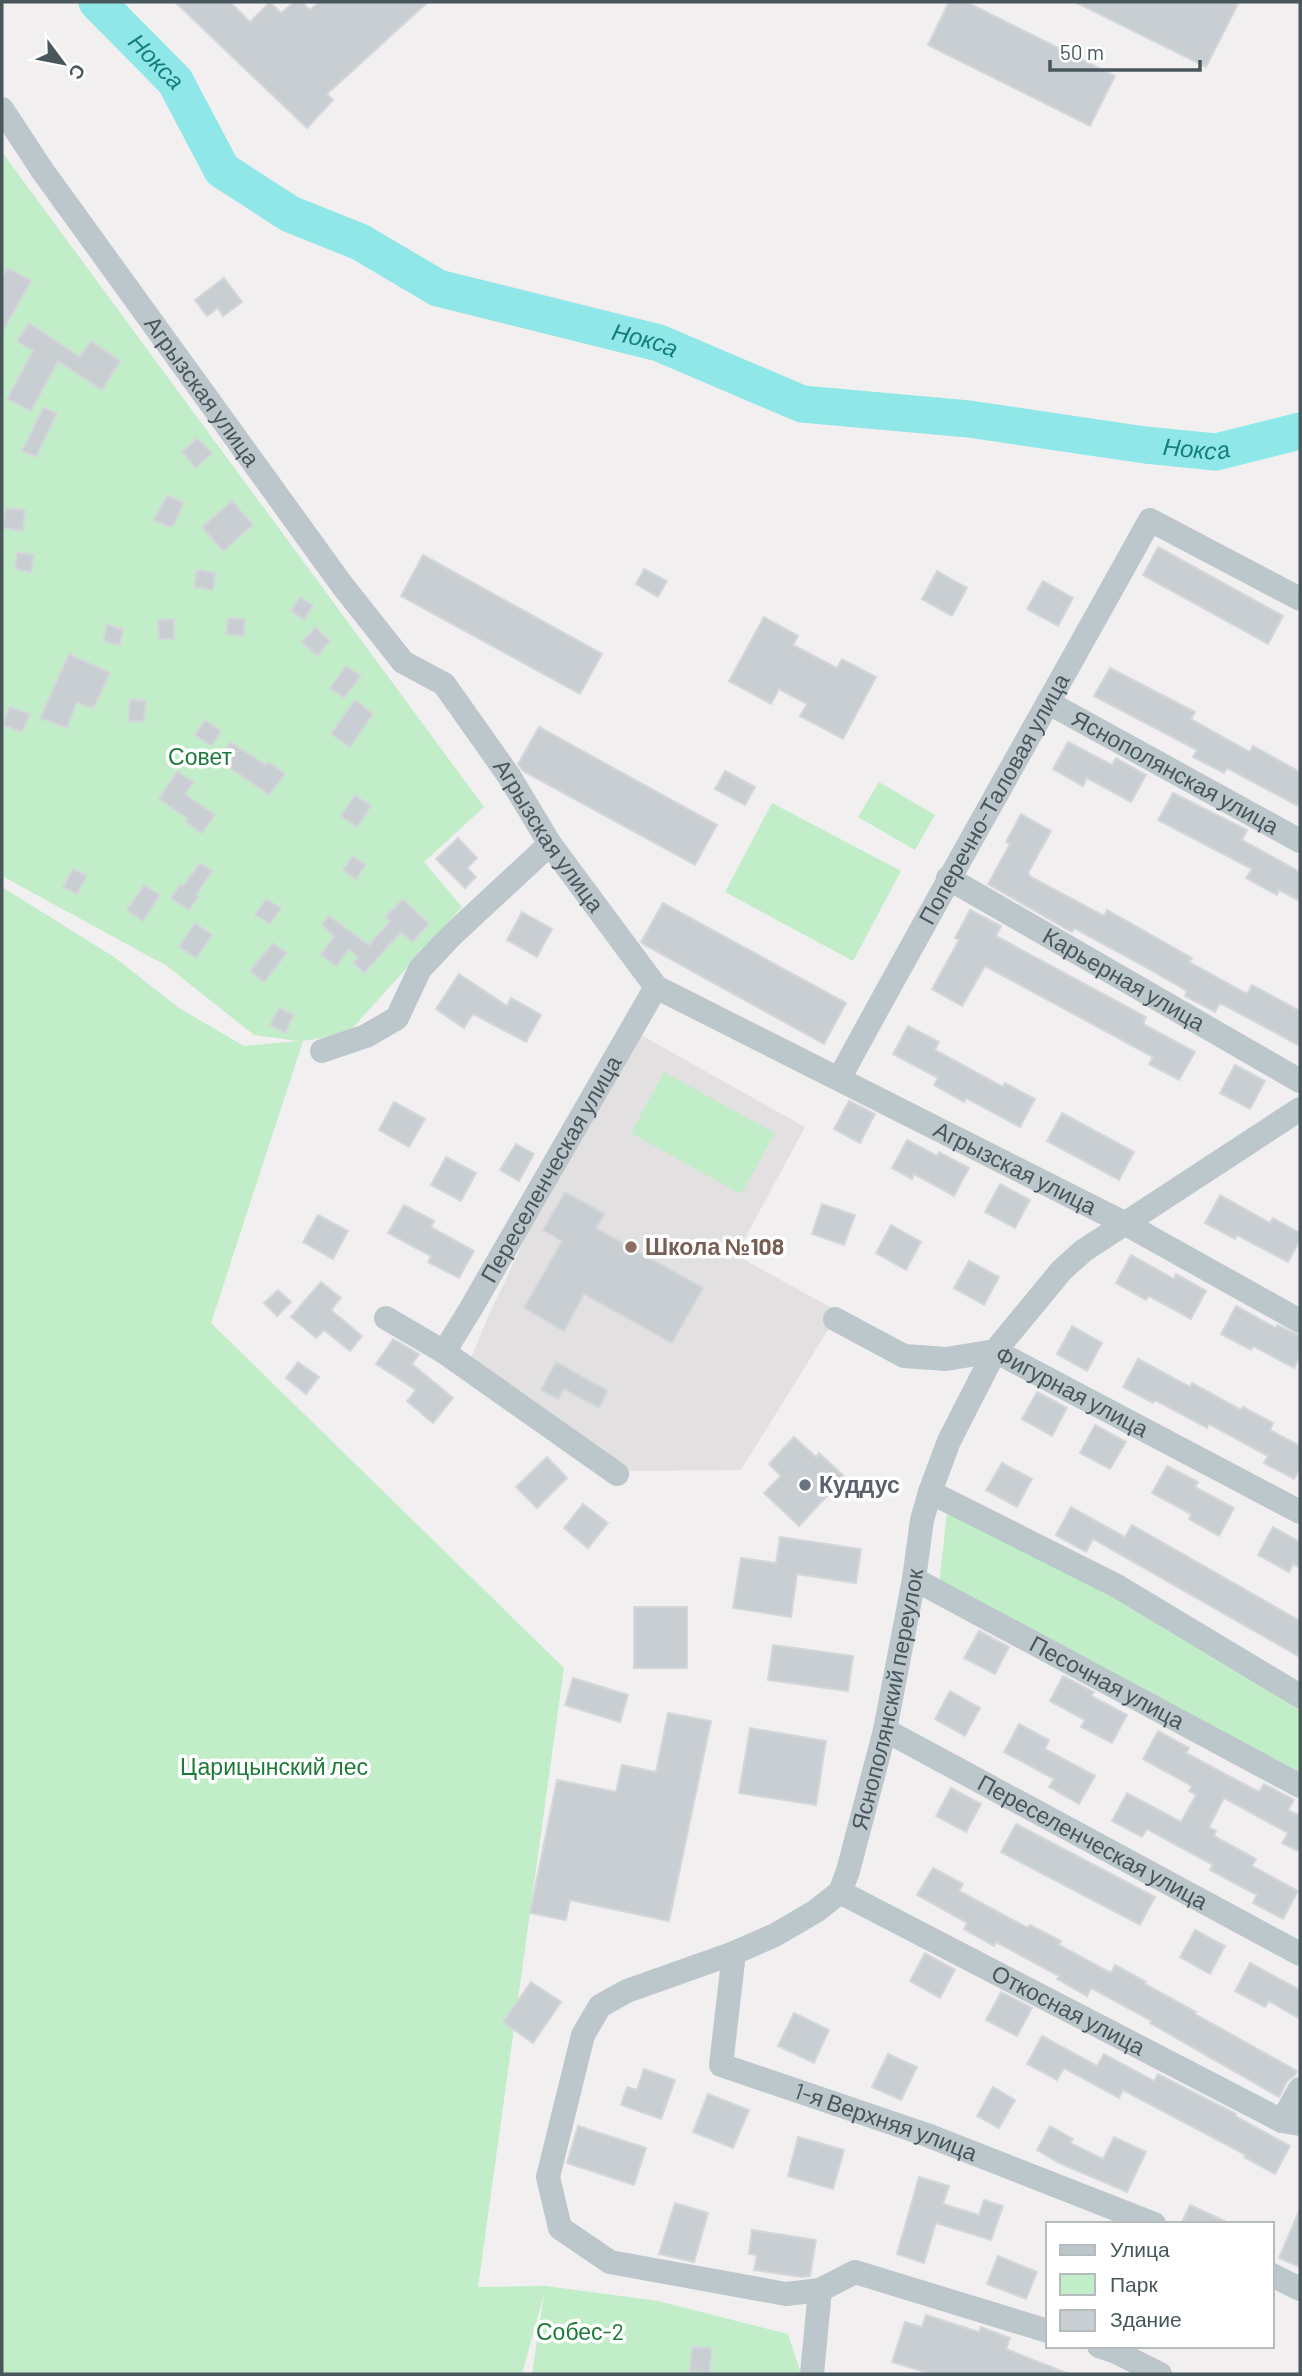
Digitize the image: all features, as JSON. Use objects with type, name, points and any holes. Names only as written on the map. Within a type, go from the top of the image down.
[{"type":"street","name":"Агрызская улица","points":[[2,109],[42,170],[342,585],[403,662],[444,684],[509,776],[550,844],[656,987],[1126,1224],[1300,1321]]},
{"type":"street","name":"Поперечно-Таловая улица","points":[[839,1079],[948,878],[1150,520],[1300,599]]},
{"type":"street","name":"Яснополянская улица","points":[[1049,703],[1300,841]]},
{"type":"street","points":[[322,1051],[366,1036],[397,1018],[420,969],[451,936],[550,844]]},
{"type":"street","name":"Карьерная улица","points":[[948,878],[1300,1081]]},
{"type":"street","name":"Переселенческая улица","points":[[444,1352],[656,987]]},
{"type":"street","name":"Яснополянский переулок","points":[[839,1892],[848,1871],[885,1730],[914,1579],[922,1520],[930,1492],[949,1441],[995,1351],[1061,1271],[1083,1251],[1300,1109]]},
{"type":"street","points":[[386,1318],[444,1352],[617,1474]]},
{"type":"street","name":"Фигурная улица","points":[[835,1319],[904,1356],[946,1359],[995,1351],[1300,1512]]},
{"type":"street","points":[[930,1492],[1117,1586],[1300,1696]]},
{"type":"street","name":"Песочная улица","points":[[914,1579],[1300,1786]]},
{"type":"street","name":"Переселенческая улица","points":[[885,1730],[1300,1954]]},
{"type":"street","points":[[839,1892],[817,1911],[775,1935],[734,1953],[627,1991],[600,2006],[583,2035],[548,2177],[560,2228],[610,2262],[786,2294],[820,2290],[855,2272],[1046,2330]]},
{"type":"street","name":"Откосная улица","points":[[839,1892],[1291,2122]]},
{"type":"street","name":"1-я Верхняя улица","points":[[734,1953],[722,2065],[927,2135],[1149,2222]]},
{"type":"street","points":[[1291,2122],[1300,2090]]},
{"type":"street","points":[[1274,2276],[1300,2289]]},
{"type":"street","points":[[812,2374],[820,2290]]},
{"type":"street","points":[[1105,2348],[1160,2374]]},
{"type":"shaded area","name":"Школа №108","points":[[641,1035],[805,1127],[736,1255],[839,1312],[741,1470],[624,1469],[469,1363],[525,1239]]},
{"type":"green space","name":"Царицынский лес","points":[[2,152],[484,807],[424,862],[462,907],[347,1034],[303,1041],[211,1323],[564,1668],[478,2287],[546,2286],[658,2301],[788,2334],[801,2374],[532,2374],[544,2294],[522,2374],[2,2374],[2,887],[114,957],[179,1008],[244,1046],[298,1041],[254,1035],[167,966],[2,876]]},
{"type":"green space","points":[[879,782],[935,815],[915,850],[858,817]]},
{"type":"green space","points":[[772,803],[901,871],[853,961],[725,892]]},
{"type":"green space","points":[[664,1072],[775,1133],[741,1194],[631,1133]]},
{"type":"green space","points":[[949,1494],[1300,1696],[1300,1790],[938,1595]]},
{"type":"building","points":[[175,2],[230,2],[250,22],[270,2],[281,13],[294,2],[302,2],[310,10],[319,2],[428,2],[327,94],[333,100],[307,128]]},
{"type":"building","points":[[949,2],[966,2],[1115,76],[1090,126],[928,45]]},
{"type":"building","points":[[1075,2],[1239,2],[1206,67]]},
{"type":"building","points":[[8,268],[31,281],[2,333],[2,278]]},
{"type":"building","points":[[224,278],[242,302],[223,316],[218,308],[207,316],[195,300]]},
{"type":"building","points":[[29,323],[80,357],[91,341],[120,361],[102,390],[58,361],[31,411],[7,399],[33,351],[17,341]]},
{"type":"building","points":[[43,408],[57,413],[36,457],[22,451]]},
{"type":"building","points":[[197,438],[212,453],[196,468],[182,452]]},
{"type":"building","points":[[167,495],[184,503],[173,526],[154,520]]},
{"type":"building","points":[[232,501],[253,525],[223,551],[202,527]]},
{"type":"building","points":[[6,508],[25,510],[23,531],[3,528]]},
{"type":"building","points":[[1158,547],[1283,616],[1268,644],[1143,575]]},
{"type":"building","points":[[17,552],[34,555],[31,572],[15,569]]},
{"type":"building","points":[[423,555],[602,654],[580,694],[401,596]]},
{"type":"building","points":[[644,569],[667,581],[658,597],[636,584]]},
{"type":"building","points":[[197,570],[216,573],[213,590],[194,587]]},
{"type":"building","points":[[937,571],[967,588],[952,616],[922,599]]},
{"type":"building","points":[[1043,581],[1073,598],[1058,626],[1027,609]]},
{"type":"building","points":[[300,597],[313,605],[304,620],[291,611]]},
{"type":"building","points":[[764,617],[798,636],[793,645],[837,668],[842,659],[876,677],[843,739],[800,716],[807,704],[779,689],[771,704],[729,681]]},
{"type":"building","points":[[228,618],[245,619],[244,636],[226,634]]},
{"type":"building","points":[[174,619],[174,639],[159,639],[158,620]]},
{"type":"building","points":[[107,625],[123,629],[120,645],[103,641]]},
{"type":"building","points":[[315,627],[330,641],[317,656],[302,642]]},
{"type":"building","points":[[69,654],[110,673],[94,707],[77,702],[67,728],[40,718]]},
{"type":"building","points":[[346,666],[361,676],[344,698],[330,688]]},
{"type":"building","points":[[1110,668],[1195,712],[1191,719],[1250,752],[1253,746],[1300,772],[1300,807],[1227,768],[1224,773],[1193,757],[1197,750],[1094,696]]},
{"type":"building","points":[[130,699],[146,701],[144,722],[128,721]]},
{"type":"building","points":[[355,700],[373,714],[350,747],[331,734]]},
{"type":"building","points":[[9,707],[30,714],[22,732],[3,725]]},
{"type":"building","points":[[205,720],[221,731],[212,746],[195,735]]},
{"type":"building","points":[[539,727],[717,825],[695,865],[523,771],[518,764]]},
{"type":"building","points":[[230,742],[266,765],[269,762],[285,774],[269,795],[219,760]]},
{"type":"building","points":[[1068,742],[1112,765],[1116,758],[1146,775],[1131,802],[1087,778],[1083,786],[1053,769]]},
{"type":"building","points":[[177,771],[194,782],[185,794],[215,815],[202,833],[186,822],[188,819],[159,799]]},
{"type":"building","points":[[725,771],[755,787],[745,805],[715,789]]},
{"type":"building","points":[[1173,793],[1247,830],[1242,840],[1300,872],[1300,901],[1279,890],[1277,895],[1246,878],[1252,869],[1158,820]]},
{"type":"building","points":[[355,795],[371,806],[357,827],[341,816]]},
{"type":"building","points":[[1021,814],[1051,831],[1028,873],[1031,877],[1104,916],[1107,910],[1192,958],[1189,962],[1247,994],[1252,985],[1300,1011],[1300,1046],[1220,1003],[1215,1012],[1185,996],[1187,991],[1147,968],[1074,928],[1072,932],[988,884],[1010,844],[1006,842]]},
{"type":"building","points":[[458,838],[477,858],[467,868],[476,877],[465,888],[436,859]]},
{"type":"building","points":[[353,856],[366,865],[356,879],[343,870]]},
{"type":"building","points":[[200,863],[212,871],[189,910],[171,898]]},
{"type":"building","points":[[73,869],[87,876],[77,894],[63,887]]},
{"type":"building","points":[[144,885],[160,895],[143,921],[127,910]]},
{"type":"building","points":[[266,899],[281,908],[270,924],[255,915]]},
{"type":"building","points":[[403,899],[429,924],[412,942],[401,932],[364,973],[353,963],[358,957],[349,949],[336,966],[321,955],[334,936],[322,925],[329,916],[369,945],[390,921],[385,917]]},
{"type":"building","points":[[663,903],[846,1003],[824,1044],[643,944],[641,942]]},
{"type":"building","points":[[970,910],[1001,926],[996,936],[1146,1017],[1143,1024],[1195,1052],[1179,1080],[1149,1064],[1153,1057],[985,966],[962,1006],[932,989],[959,940],[955,938]]},
{"type":"building","points":[[522,912],[552,929],[537,957],[507,940]]},
{"type":"building","points":[[195,923],[212,935],[196,958],[179,947]]},
{"type":"building","points":[[273,943],[287,953],[264,982],[250,971]]},
{"type":"building","points":[[459,974],[507,1006],[511,998],[541,1015],[526,1042],[473,1014],[464,1028],[436,1009]]},
{"type":"building","points":[[279,1008],[294,1015],[285,1033],[270,1025]]},
{"type":"building","points":[[908,1026],[939,1042],[935,1050],[1003,1087],[1005,1083],[1035,1099],[1020,1127],[966,1098],[964,1102],[934,1085],[938,1078],[893,1054]]},
{"type":"building","points":[[1235,1065],[1265,1081],[1250,1109],[1220,1093]]},
{"type":"building","points":[[849,1101],[875,1114],[860,1143],[834,1129]]},
{"type":"building","points":[[394,1102],[425,1119],[409,1147],[379,1130]]},
{"type":"building","points":[[1062,1113],[1134,1152],[1119,1180],[1047,1141]]},
{"type":"building","points":[[907,1140],[937,1156],[939,1152],[969,1168],[954,1196],[914,1174],[912,1179],[892,1168]]},
{"type":"building","points":[[516,1144],[534,1154],[519,1181],[500,1170]]},
{"type":"building","points":[[446,1157],[476,1173],[461,1201],[431,1185]]},
{"type":"building","points":[[1000,1184],[1030,1200],[1015,1228],[985,1212]]},
{"type":"building","points":[[565,1192],[605,1214],[596,1228],[703,1288],[672,1343],[584,1294],[564,1331],[524,1308],[562,1241],[543,1230]]},
{"type":"building","points":[[1220,1195],[1270,1223],[1273,1218],[1300,1233],[1300,1240],[1288,1262],[1237,1235],[1235,1239],[1205,1223]]},
{"type":"building","points":[[822,1204],[855,1215],[844,1245],[812,1234]]},
{"type":"building","points":[[404,1205],[434,1221],[431,1227],[474,1251],[459,1278],[428,1262],[431,1256],[388,1233]]},
{"type":"building","points":[[318,1215],[348,1231],[333,1259],[303,1242]]},
{"type":"building","points":[[891,1225],[921,1242],[906,1270],[876,1253]]},
{"type":"building","points":[[1131,1255],[1174,1279],[1176,1274],[1206,1291],[1191,1319],[1149,1296],[1146,1300],[1116,1283]]},
{"type":"building","points":[[969,1261],[999,1277],[984,1305],[954,1288]]},
{"type":"building","points":[[321,1282],[341,1298],[331,1310],[362,1336],[350,1351],[324,1330],[316,1338],[291,1317]]},
{"type":"building","points":[[278,1290],[291,1302],[277,1316],[264,1303]]},
{"type":"building","points":[[1236,1306],[1276,1328],[1277,1325],[1300,1336],[1300,1356],[1294,1368],[1253,1346],[1251,1350],[1221,1334]]},
{"type":"building","points":[[1072,1326],[1102,1343],[1087,1371],[1057,1354]]},
{"type":"building","points":[[393,1339],[419,1354],[412,1364],[453,1398],[433,1423],[407,1401],[416,1390],[376,1364]]},
{"type":"building","points":[[1138,1359],[1190,1387],[1192,1383],[1241,1410],[1243,1407],[1273,1423],[1270,1430],[1300,1446],[1300,1469],[1294,1479],[1264,1463],[1268,1456],[1209,1424],[1207,1428],[1155,1400],[1153,1403],[1123,1387]]},
{"type":"building","points":[[298,1362],[319,1377],[306,1394],[286,1378]]},
{"type":"building","points":[[556,1362],[608,1391],[599,1408],[564,1389],[558,1399],[541,1390]]},
{"type":"building","points":[[1037,1392],[1067,1408],[1052,1436],[1022,1419]]},
{"type":"building","points":[[1095,1425],[1126,1442],[1110,1469],[1080,1453]]},
{"type":"building","name":"Куддус","points":[[794,1437],[816,1457],[819,1453],[845,1477],[799,1526],[764,1493],[781,1476],[769,1464]]},
{"type":"building","points":[[547,1457],[567,1478],[537,1508],[516,1487]]},
{"type":"building","points":[[1002,1463],[1032,1479],[1017,1507],[986,1490]]},
{"type":"building","points":[[1167,1466],[1198,1482],[1195,1487],[1234,1508],[1219,1536],[1189,1519],[1191,1514],[1152,1493]]},
{"type":"building","points":[[583,1504],[608,1523],[588,1548],[564,1528]]},
{"type":"building","points":[[1071,1507],[1125,1537],[1132,1525],[1300,1621],[1300,1657],[1093,1539],[1086,1552],[1056,1535]]},
{"type":"building","points":[[1273,1527],[1300,1542],[1300,1568],[1293,1564],[1289,1572],[1258,1555]]},
{"type":"building","points":[[780,1537],[861,1549],[856,1583],[797,1574],[791,1617],[733,1608],[741,1558],[776,1563]]},
{"type":"building","points":[[634,1607],[687,1607],[687,1668],[634,1668]]},
{"type":"building","points":[[979,1631],[1009,1647],[995,1674],[964,1658]]},
{"type":"building","points":[[773,1645],[853,1656],[848,1691],[768,1680]]},
{"type":"building","points":[[1063,1676],[1094,1692],[1091,1696],[1127,1715],[1112,1743],[1081,1727],[1085,1720],[1050,1701]]},
{"type":"building","points":[[573,1678],[628,1695],[620,1722],[565,1705]]},
{"type":"building","points":[[950,1691],[980,1708],[965,1736],[935,1719]]},
{"type":"building","points":[[668,1713],[711,1721],[669,1921],[570,1900],[566,1920],[530,1913],[557,1780],[616,1792],[622,1765],[656,1772]]},
{"type":"building","points":[[1019,1724],[1049,1740],[1045,1749],[1095,1776],[1079,1804],[1049,1787],[1054,1779],[1004,1752]]},
{"type":"building","points":[[750,1728],[826,1741],[816,1805],[739,1793]]},
{"type":"building","points":[[1158,1731],[1189,1748],[1186,1753],[1259,1792],[1264,1784],[1294,1800],[1288,1810],[1298,1815],[1300,1811],[1300,1852],[1282,1843],[1288,1833],[1224,1798],[1209,1827],[1216,1831],[1214,1836],[1256,1859],[1252,1866],[1298,1891],[1283,1919],[1253,1903],[1257,1895],[1210,1870],[1213,1865],[1147,1829],[1142,1837],[1112,1821],[1127,1793],[1181,1822],[1196,1795],[1189,1791],[1192,1786],[1143,1759]]},
{"type":"building","points":[[951,1788],[981,1804],[966,1832],[936,1816]]},
{"type":"building","points":[[1016,1824],[1155,1897],[1140,1925],[1001,1852]]},
{"type":"building","points":[[933,1868],[963,1884],[959,1891],[1028,1928],[1030,1925],[1061,1941],[1059,1945],[1111,1973],[1115,1965],[1297,2071],[1287,2081],[1279,2097],[1091,1988],[1087,1996],[1057,1979],[1059,1976],[996,1942],[994,1946],[964,1929],[967,1923],[917,1895]]},
{"type":"building","points":[[1195,1930],[1225,1946],[1210,1974],[1180,1957]]},
{"type":"building","points":[[925,1953],[955,1970],[940,1998],[910,1981]]},
{"type":"building","points":[[1250,1963],[1300,1990],[1300,2019],[1269,2001],[1265,2007],[1235,1991]]},
{"type":"building","points":[[531,1982],[561,2002],[533,2043],[503,2022]]},
{"type":"building","points":[[1001,1992],[1032,2008],[1017,2036],[986,2020]]},
{"type":"building","points":[[794,2013],[829,2030],[814,2063],[778,2046]]},
{"type":"building","points":[[1042,2036],[1097,2066],[1104,2054],[1154,2081],[1158,2074],[1236,2114],[1235,2116],[1290,2146],[1275,2174],[1244,2157],[1246,2155],[1123,2090],[1119,2098],[1064,2068],[1057,2080],[1027,2064]]},
{"type":"building","points":[[888,2054],[917,2067],[901,2100],[872,2087]]},
{"type":"building","points":[[644,2069],[675,2080],[661,2119],[621,2105],[627,2087],[637,2090]]},
{"type":"building","points":[[993,2087],[1015,2100],[999,2128],[977,2116]]},
{"type":"building","points":[[708,2094],[749,2110],[733,2148],[693,2132]]},
{"type":"building","points":[[578,2126],[646,2148],[634,2185],[567,2163]]},
{"type":"building","points":[[1050,2126],[1073,2139],[1070,2143],[1103,2159],[1114,2137],[1146,2152],[1127,2192],[1059,2163],[1037,2150]]},
{"type":"building","points":[[798,2137],[844,2150],[833,2189],[788,2176]]},
{"type":"building","points":[[919,2177],[949,2186],[943,2204],[979,2215],[984,2200],[1003,2206],[991,2240],[936,2223],[924,2263],[897,2254]]},
{"type":"building","points":[[675,2203],[708,2213],[694,2262],[659,2254]]},
{"type":"building","points":[[1190,2205],[1227,2222],[1182,2222]]},
{"type":"building","points":[[1300,2209],[1300,2267],[1279,2258]]},
{"type":"building","points":[[752,2230],[816,2240],[810,2276],[754,2270],[757,2255],[749,2254]]},
{"type":"building","points":[[998,2256],[1037,2272],[1026,2299],[987,2284]]},
{"type":"building","points":[[926,2315],[979,2332],[981,2327],[1010,2338],[1006,2349],[1069,2374],[932,2374],[892,2362],[905,2322],[922,2327]]},
{"type":"building","points":[[692,2347],[712,2348],[709,2373],[690,2371]]},
{"type":"waterway","name":"Нокса","points":[[97,2],[175,81],[222,170],[290,214],[360,242],[438,288],[659,343],[802,404],[969,419],[1145,445],[1216,452],[1300,431]]},
{"type":"place","name":"Школа №108","points":[[631,1247]]},
{"type":"place","name":"Куддус","points":[[805,1485]]},
{"type":"park label","name":"Совет","points":[[200,757]]},
{"type":"park label","name":"Собес-2","points":[[580,2332]]}]
